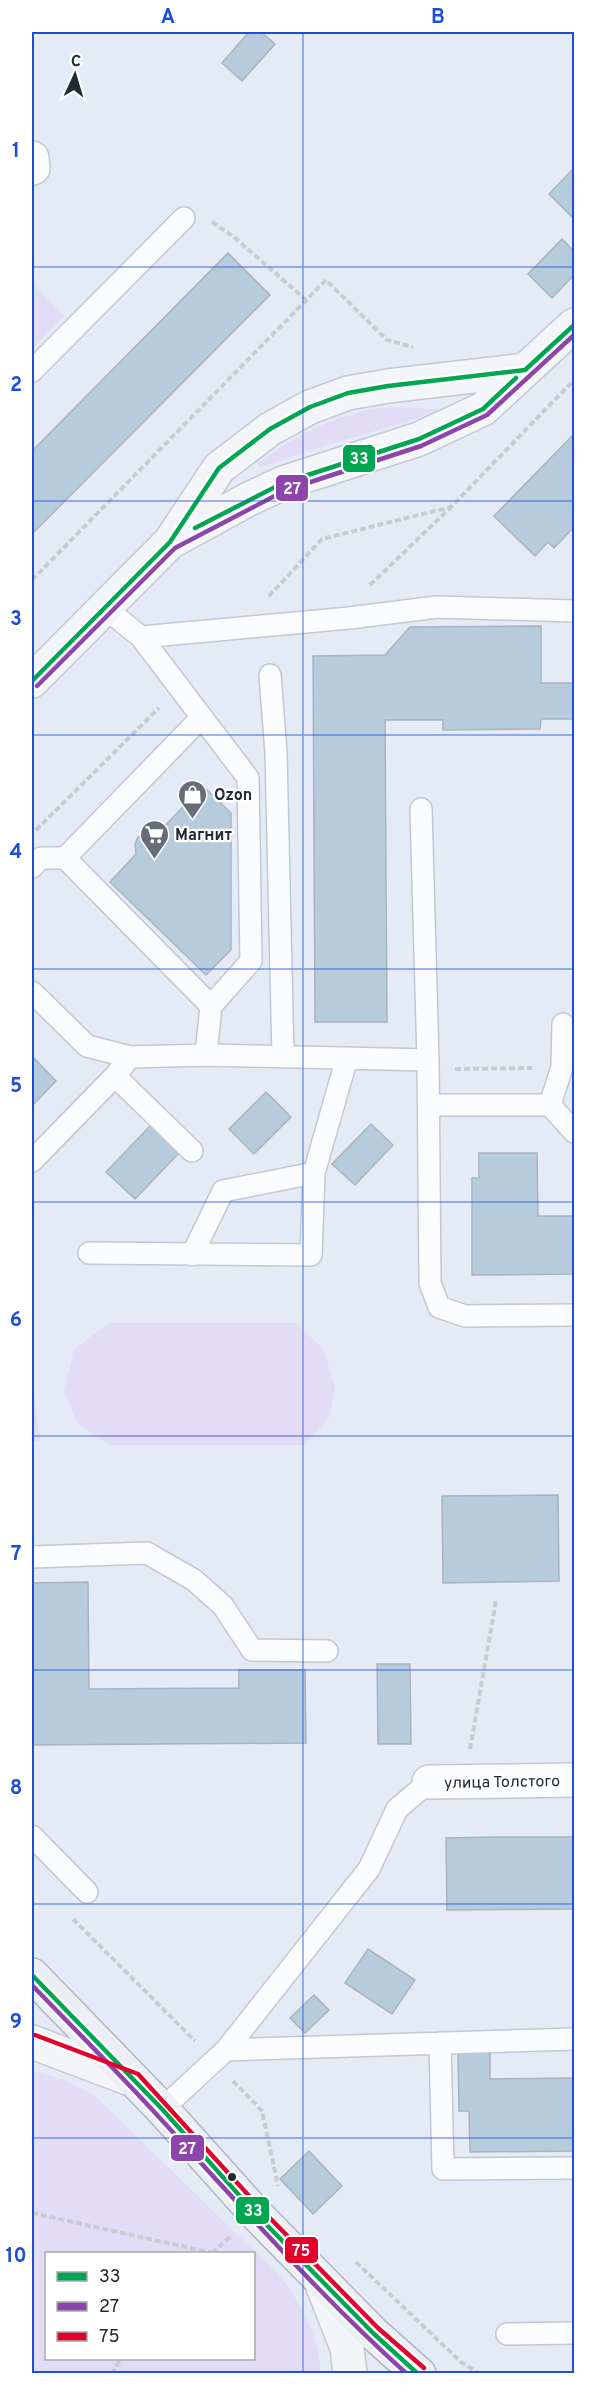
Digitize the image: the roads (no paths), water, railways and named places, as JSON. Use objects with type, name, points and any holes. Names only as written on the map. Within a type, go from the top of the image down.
[{"type":"main road","points":[[32,1975],[162,2109],[256,2214],[373,2333],[419,2373]]},
{"type":"street","points":[[170,542],[283,483],[419,439],[483,409],[574,326]]},
{"type":"street","points":[[32,681],[170,542],[219,468],[270,429],[310,407],[348,393],[525,370]]},
{"type":"street","name":"улица Толстого","points":[[429,1782],[574,1780]]},
{"type":"street","points":[[32,2042],[133,2080]]},
{"type":"street","points":[[320,2278],[347,2348],[350,2373]]},
{"type":"lane","points":[[32,371],[184,218]]},
{"type":"lane","points":[[104,607],[141,637],[248,778],[251,961],[211,1006],[206,1055]]},
{"type":"lane","points":[[141,637],[334,620],[437,607],[574,611]]},
{"type":"lane","points":[[270,675],[276,753],[284,1057]]},
{"type":"lane","points":[[65,858],[201,718]]},
{"type":"lane","points":[[421,809],[429,1105],[430,1283],[439,1307],[465,1316],[574,1315]]},
{"type":"lane","points":[[32,867],[41,858],[65,858],[211,1006]]},
{"type":"lane","points":[[32,992],[87,1046],[130,1057],[206,1055],[347,1058],[428,1065]]},
{"type":"lane","points":[[550,1105],[562,1068],[563,1024]]},
{"type":"lane","points":[[32,1161],[115,1076],[130,1057]]},
{"type":"lane","points":[[89,1253],[311,1255],[314,1173],[347,1058]]},
{"type":"lane","points":[[115,1076],[192,1151]]},
{"type":"lane","points":[[429,1105],[550,1105],[574,1132]]},
{"type":"lane","points":[[192,1255],[223,1191],[314,1173]]},
{"type":"lane","points":[[32,1557],[147,1552],[194,1580],[223,1606],[252,1650],[327,1651]]},
{"type":"lane","points":[[162,2109],[220,2055],[369,1869],[397,1809],[429,1782]]},
{"type":"lane","points":[[32,1836],[87,1892]]},
{"type":"lane","points":[[220,2055],[574,2038]]},
{"type":"lane","points":[[440,2043],[442,2169],[574,2168]]},
{"type":"lane","points":[[507,2334],[574,2333]]},
{"type":"place","name":"Ozon","points":[[193,820]]},
{"type":"place","name":"Магнит","points":[[154,860]]}]
